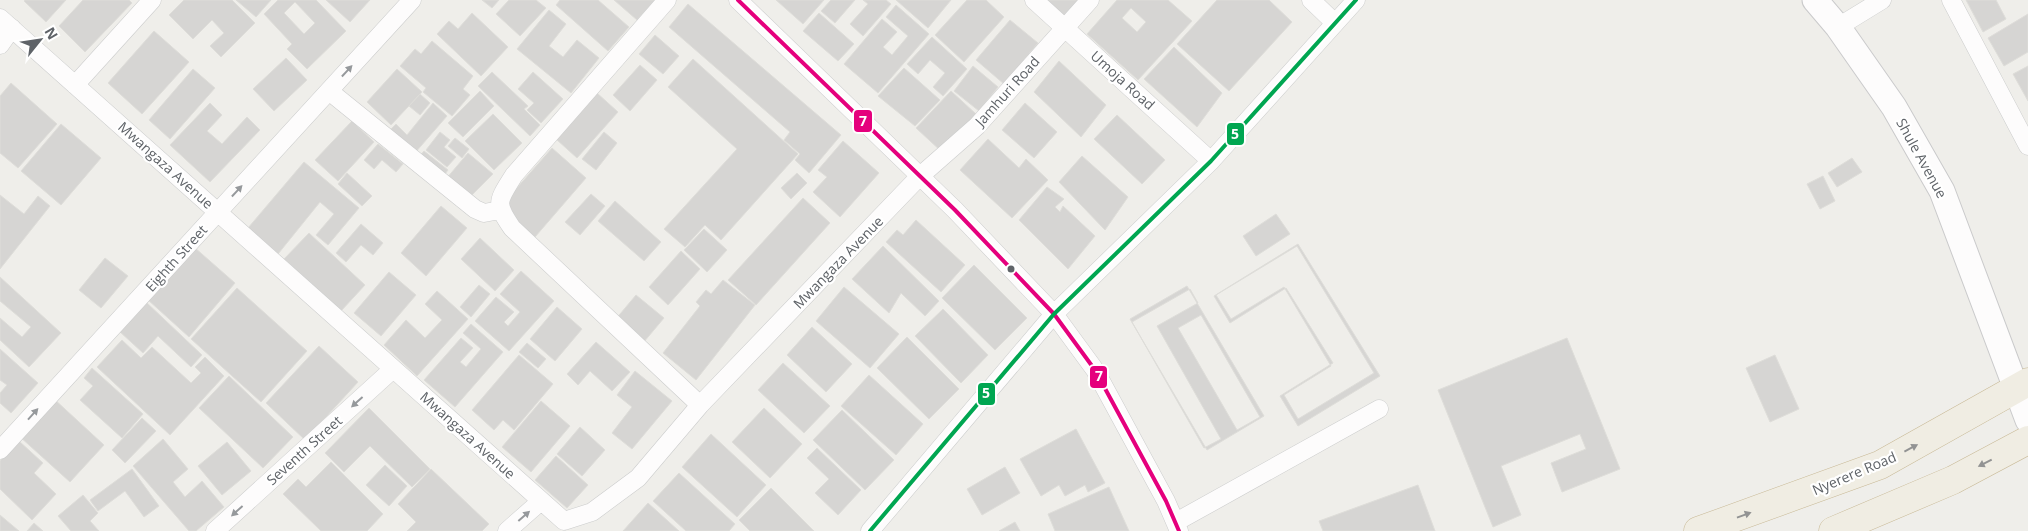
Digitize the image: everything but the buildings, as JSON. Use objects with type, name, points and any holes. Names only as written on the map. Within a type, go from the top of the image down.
[{"type":"highway","name":"Nyerere Road","points":[[1698,531],[1880,465],[2023,386]]},
{"type":"highway","points":[[1833,531],[1953,480],[2028,440]]},
{"type":"main road","name":"Shule Avenue","points":[[1815,0],[1838,27],[1894,107],[1942,191],[2023,386]]},
{"type":"main road","points":[[2023,386],[2028,420]]},
{"type":"street","points":[[75,84],[152,0]]},
{"type":"street","name":"Eighth Street","points":[[0,450],[412,0]]},
{"type":"street","points":[[667,0],[514,175],[500,198],[500,210],[512,228],[700,405]]},
{"type":"street","points":[[738,0],[955,210],[1054,314],[1095,370],[1178,527],[1379,409]]},
{"type":"street","name":"Umoja Road","points":[[1034,0],[1211,161]]},
{"type":"street","name":"Jamhuri Road","points":[[919,177],[977,126],[1090,0]]},
{"type":"street","points":[[1310,0],[1336,23]]},
{"type":"street","points":[[870,531],[1054,314],[1211,161],[1356,0]]},
{"type":"street","points":[[1838,27],[1882,0]]},
{"type":"street","points":[[1951,0],[2028,146]]},
{"type":"street","points":[[0,45],[6,23]]},
{"type":"street","name":"Mwangaza Avenue","points":[[6,23],[564,521],[592,512],[638,478],[700,405],[919,177]]},
{"type":"street","points":[[329,91],[475,209],[484,213],[500,210]]},
{"type":"street","name":"Seventh Street","points":[[215,531],[393,369]]},
{"type":"street","points":[[507,531],[542,501]]},
{"type":"transit line","name":"7","points":[[738,0],[955,210],[1054,314],[1095,370],[1166,501],[1179,531]]},
{"type":"transit line","name":"5","points":[[870,531],[1054,314],[1211,161],[1356,0]]}]
